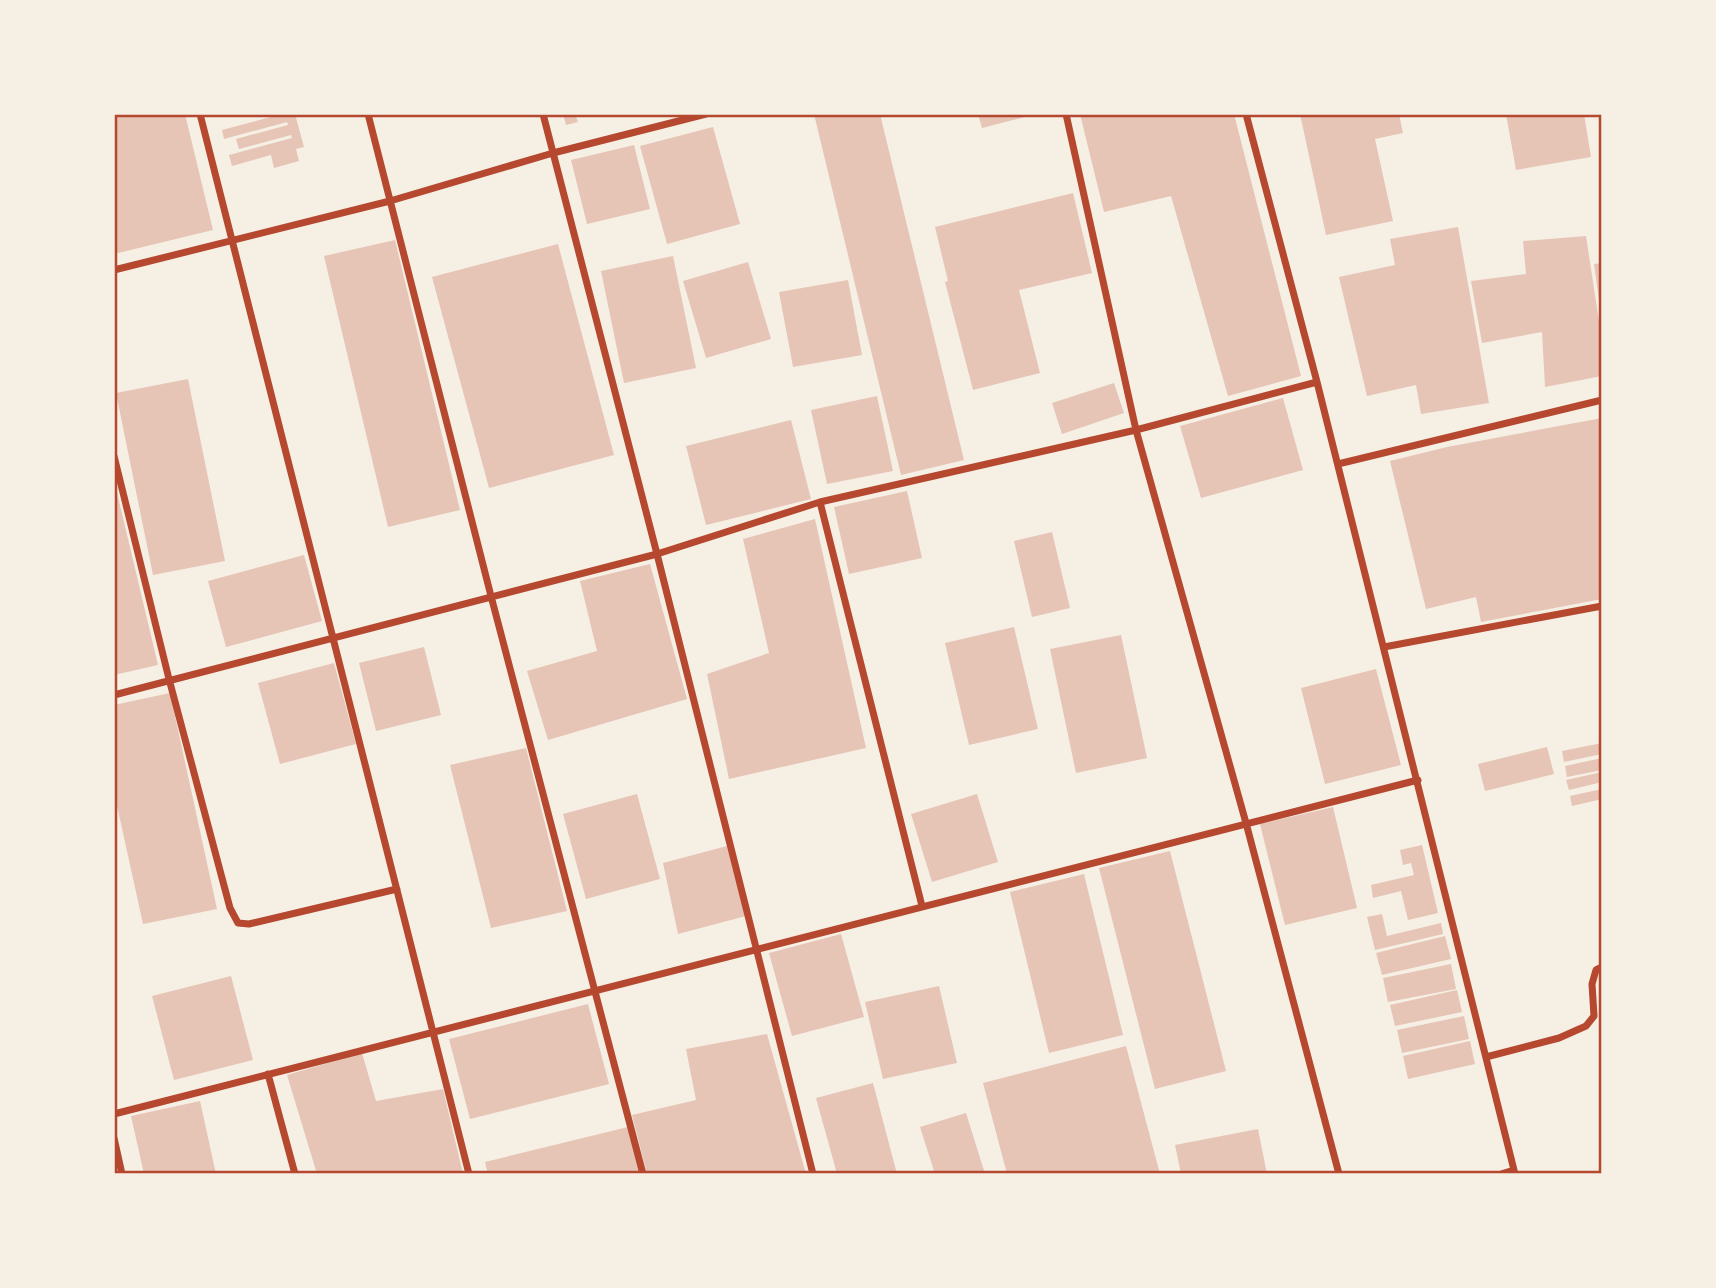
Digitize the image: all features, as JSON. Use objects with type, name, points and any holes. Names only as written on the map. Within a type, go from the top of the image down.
[{"type":"street","points":[[200,114],[469,1174]]},
{"type":"street","points":[[368,114],[643,1174]]},
{"type":"street","points":[[543,114],[813,1174]]},
{"type":"street","points":[[114,270],[390,201],[553,153],[706,114]]},
{"type":"street","points":[[1066,114],[1136,430],[1246,823],[1339,1174]]},
{"type":"street","points":[[1246,114],[1338,464],[1515,1172],[1501,1174]]},
{"type":"street","points":[[114,695],[657,554],[820,502],[1136,430],[1317,382]]},
{"type":"street","points":[[1338,464],[1602,400]]},
{"type":"street","points":[[114,456],[169,680],[230,908],[238,923],[249,924],[397,889]]},
{"type":"street","points":[[820,502],[922,906]]},
{"type":"street","points":[[1384,647],[1602,606]]},
{"type":"street","points":[[114,1114],[1418,780]]},
{"type":"street","points":[[1486,1057],[1559,1038],[1586,1027],[1594,1016],[1592,984],[1596,970],[1602,967]]},
{"type":"street","points":[[268,1074],[295,1174]]},
{"type":"street","points":[[114,1138],[122,1174]]},
{"type":"building","points":[[114,114],[185,114],[213,230],[114,254]]},
{"type":"building","points":[[282,114],[295,114],[304,147],[296,149],[299,161],[274,168],[271,155],[232,166],[229,155],[292,138],[291,135],[239,149],[236,139],[288,125],[287,122],[224,139],[222,130]]},
{"type":"building","points":[[563,114],[575,114],[578,122],[566,125]]},
{"type":"building","points":[[814,114],[880,114],[964,460],[901,475]]},
{"type":"building","points":[[978,114],[1033,114],[1033,115],[982,128]]},
{"type":"building","points":[[1080,114],[1234,114],[1301,376],[1228,396],[1171,196],[1104,212]]},
{"type":"building","points":[[1300,114],[1399,114],[1403,133],[1375,139],[1393,221],[1326,235]]},
{"type":"building","points":[[1506,114],[1584,114],[1591,157],[1516,170]]},
{"type":"building","points":[[713,127],[740,224],[667,244],[640,146]]},
{"type":"building","points":[[634,145],[650,209],[587,224],[571,160]]},
{"type":"building","points":[[1073,193],[1092,273],[1019,290],[1040,373],[973,390],[945,282],[948,281],[935,227]]},
{"type":"building","points":[[1458,227],[1489,403],[1421,414],[1416,385],[1367,396],[1339,277],[1395,265],[1390,239]]},
{"type":"building","points":[[1586,236],[1602,341],[1602,376],[1545,387],[1542,332],[1482,343],[1471,281],[1526,274],[1523,241]]},
{"type":"building","points":[[395,240],[460,510],[388,527],[324,256]]},
{"type":"building","points":[[558,244],[614,455],[489,488],[432,277]]},
{"type":"building","points":[[673,256],[696,368],[624,383],[601,271]]},
{"type":"building","points":[[748,262],[771,339],[706,358],[683,281]]},
{"type":"building","points":[[1602,263],[1602,314],[1601,314],[1594,264]]},
{"type":"building","points":[[848,280],[862,355],[793,367],[779,292]]},
{"type":"building","points":[[188,379],[225,561],[153,575],[116,393]]},
{"type":"building","points":[[1114,383],[1124,413],[1062,434],[1052,403]]},
{"type":"building","points":[[877,396],[893,471],[827,484],[811,410]]},
{"type":"building","points":[[1283,398],[1303,470],[1201,498],[1180,426]]},
{"type":"building","points":[[1602,418],[1602,599],[1481,622],[1476,597],[1426,609],[1390,461],[1447,447]]},
{"type":"building","points":[[791,420],[811,499],[706,525],[686,446]]},
{"type":"building","points":[[114,480],[158,665],[114,675]]},
{"type":"building","points":[[907,491],[922,558],[849,574],[834,507]]},
{"type":"building","points":[[815,519],[866,748],[729,779],[707,674],[769,653],[743,539]]},
{"type":"building","points":[[1052,532],[1070,608],[1032,617],[1014,541]]},
{"type":"building","points":[[304,555],[322,621],[226,647],[208,581]]},
{"type":"building","points":[[650,564],[687,699],[548,740],[527,671],[597,651],[580,581]]},
{"type":"building","points":[[1014,627],[1038,729],[969,745],[945,643]]},
{"type":"building","points":[[1121,635],[1147,758],[1076,773],[1050,649]]},
{"type":"building","points":[[424,647],[441,715],[376,731],[359,663]]},
{"type":"building","points":[[334,663],[356,744],[280,764],[258,683]]},
{"type":"building","points":[[1376,669],[1401,765],[1325,784],[1301,688]]},
{"type":"building","points":[[170,693],[217,909],[143,924],[114,792],[114,705]]},
{"type":"building","points":[[1602,743],[1602,754],[1564,762],[1562,751]]},
{"type":"building","points":[[1547,747],[1554,774],[1485,791],[1478,764]]},
{"type":"building","points":[[526,748],[567,911],[491,928],[450,765]]},
{"type":"building","points":[[1602,758],[1602,770],[1567,777],[1565,766]]},
{"type":"building","points":[[1602,772],[1602,782],[1569,790],[1566,780]]},
{"type":"building","points":[[1602,789],[1602,799],[1572,806],[1570,796]]},
{"type":"building","points":[[637,794],[660,879],[586,899],[563,814]]},
{"type":"building","points":[[977,794],[998,862],[932,882],[911,814]]},
{"type":"building","points":[[1333,807],[1357,908],[1285,925],[1260,824]]},
{"type":"building","points":[[1422,845],[1438,913],[1408,920],[1401,891],[1373,898],[1371,885],[1414,875],[1411,863],[1403,865],[1400,850]]},
{"type":"building","points":[[727,846],[746,916],[678,934],[663,863]]},
{"type":"building","points":[[1170,851],[1226,1071],[1155,1089],[1099,868]]},
{"type":"building","points":[[1084,874],[1123,1035],[1049,1053],[1010,892]]},
{"type":"building","points":[[1382,914],[1387,936],[1441,923],[1443,934],[1375,950],[1367,917]]},
{"type":"building","points":[[841,934],[864,1017],[792,1036],[769,953]]},
{"type":"building","points":[[1445,936],[1451,959],[1382,975],[1376,953]]},
{"type":"building","points":[[1451,964],[1456,989],[1388,1002],[1383,978]]},
{"type":"building","points":[[231,976],[253,1060],[174,1080],[152,996]]},
{"type":"building","points":[[939,986],[957,1063],[883,1079],[865,1002]]},
{"type":"building","points":[[1457,990],[1462,1012],[1395,1026],[1390,1005]]},
{"type":"building","points":[[588,1004],[609,1084],[470,1119],[449,1039]]},
{"type":"building","points":[[1464,1016],[1469,1039],[1402,1053],[1397,1030]]},
{"type":"building","points":[[767,1034],[806,1174],[647,1174],[632,1115],[696,1100],[686,1049]]},
{"type":"building","points":[[1470,1041],[1475,1064],[1408,1079],[1403,1056]]},
{"type":"building","points":[[1126,1046],[1160,1174],[1007,1174],[983,1083]]},
{"type":"building","points":[[362,1053],[376,1101],[443,1089],[463,1174],[317,1174],[287,1075]]},
{"type":"building","points":[[873,1083],[897,1174],[837,1174],[816,1098]]},
{"type":"building","points":[[200,1101],[216,1174],[144,1174],[131,1116]]},
{"type":"building","points":[[966,1113],[985,1174],[935,1174],[920,1127]]},
{"type":"building","points":[[628,1127],[640,1174],[488,1174],[485,1162]]},
{"type":"building","points":[[1258,1129],[1267,1174],[1181,1174],[1175,1145]]}]
